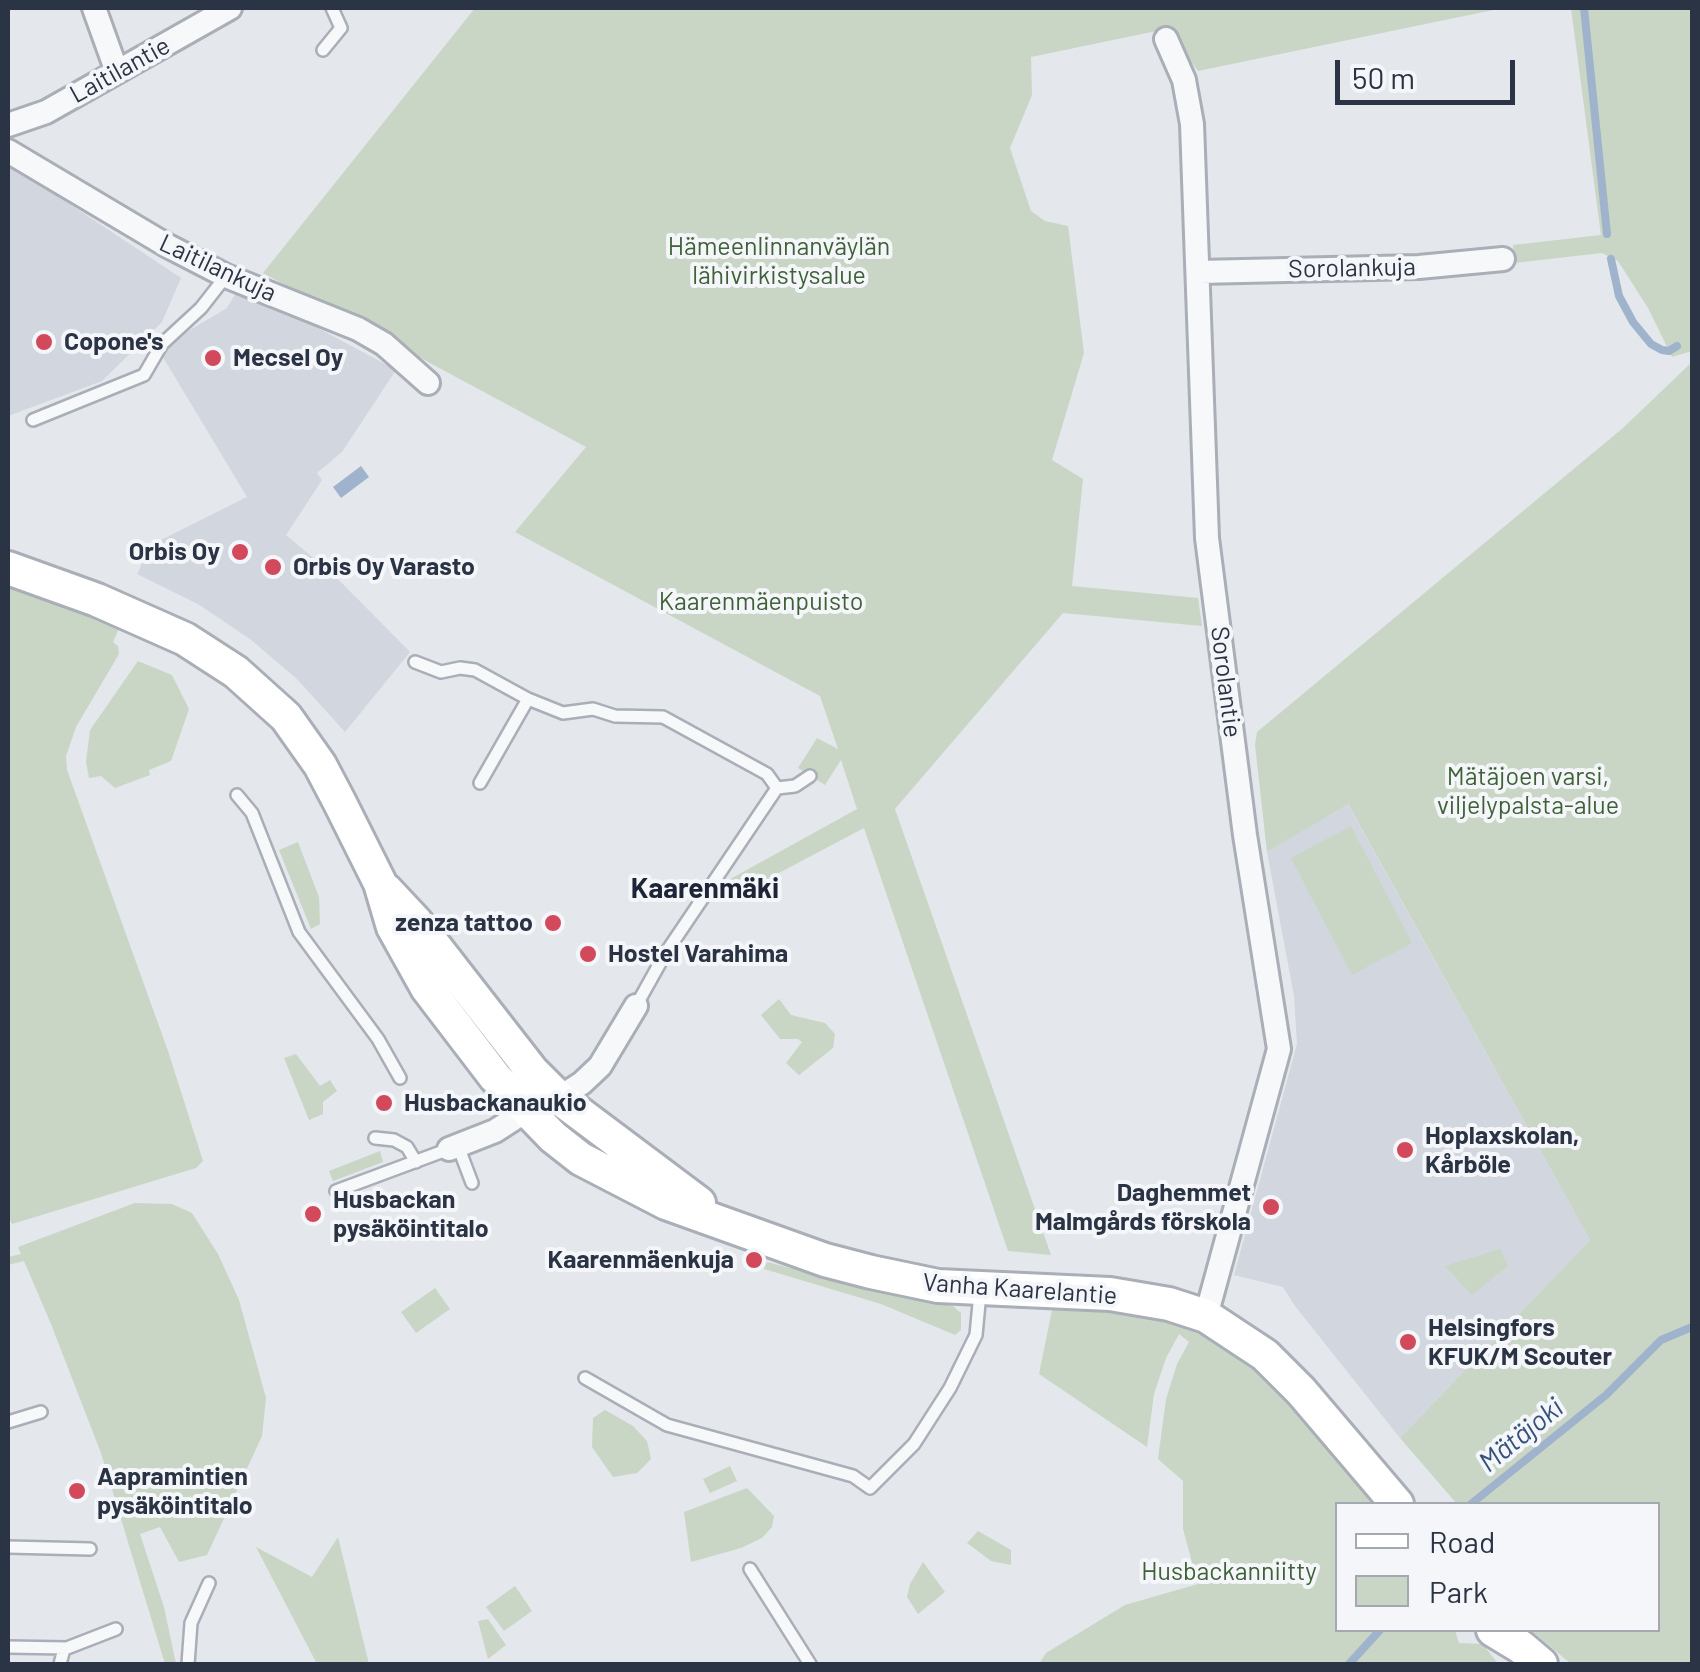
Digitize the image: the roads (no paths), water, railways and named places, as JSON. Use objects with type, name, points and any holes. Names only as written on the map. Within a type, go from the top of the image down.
[{"type":"main road","name":"Vanha Kaarelantie","points":[[8,568],[97,600],[185,640],[262,693],[304,740],[320,765],[380,884],[393,927],[426,988],[494,1077],[581,1159],[666,1204],[825,1260],[904,1280],[980,1289],[1110,1294],[1170,1304],[1206,1316],[1265,1355],[1393,1499]]},
{"type":"main road","name":"Vanha Kaarelantie","points":[[380,884],[416,922],[519,1057],[559,1098],[722,1221]]},
{"type":"main road","points":[[1493,1632],[1509,1664]]},
{"type":"main road","points":[[1496,1632],[1521,1646],[1541,1664]]},
{"type":"street","points":[[94,8],[117,72]]},
{"type":"street","name":"Laitilantie","points":[[8,125],[46,112],[230,8]]},
{"type":"street","name":"Sorolantie","points":[[1166,39],[1184,80],[1192,124],[1207,538],[1245,835],[1279,1049],[1206,1316]]},
{"type":"street","name":"Laitilankuja","points":[[8,152],[226,276],[358,328],[384,344],[428,383]]},
{"type":"street","name":"Sorolankuja","points":[[1199,272],[1419,267],[1503,259]]},
{"type":"street","points":[[453,1148],[559,1098],[600,1066],[636,1006]]},
{"type":"lane","points":[[324,50],[341,28],[332,8]]},
{"type":"lane","points":[[33,420],[144,375],[162,344],[202,308],[226,276]]},
{"type":"lane","points":[[415,662],[441,672],[475,670],[563,713],[593,709],[615,716],[664,717],[767,774],[777,788]]},
{"type":"lane","points":[[480,784],[528,698]]},
{"type":"lane","points":[[636,1006],[665,954],[777,788],[795,786],[810,776]]},
{"type":"lane","points":[[237,794],[252,813],[300,932],[378,1039],[400,1078]]},
{"type":"lane","points":[[375,1138],[394,1140],[407,1148],[416,1162]]},
{"type":"lane","points":[[336,1192],[453,1148],[472,1183]]},
{"type":"lane","points":[[585,1378],[666,1424],[852,1476],[870,1488],[914,1444],[950,1388],[976,1335],[980,1289]]},
{"type":"lane","points":[[8,1422],[41,1412]]},
{"type":"lane","points":[[8,1547],[90,1548]]},
{"type":"lane","points":[[750,1568],[810,1664]]},
{"type":"lane","points":[[188,1664],[191,1623],[209,1583]]},
{"type":"lane","points":[[8,1647],[64,1649],[91,1642],[116,1629]]},
{"type":"lane","points":[[60,1664],[64,1649]]},
{"type":"water","points":[[361,466],[369,477],[341,498],[333,487]]},
{"type":"waterway","points":[[1584,8],[1607,234]]},
{"type":"waterway","points":[[1611,259],[1619,296],[1633,322],[1651,344],[1669,351],[1677,346]]},
{"type":"waterway","name":"Mätäjoki","points":[[1473,1502],[1606,1395],[1661,1340],[1692,1327]]},
{"type":"waterway","name":"Mätäjoki","points":[[1349,1664],[1378,1632]]},
{"type":"place","name":"Copone's","points":[[44,342]]},
{"type":"place","name":"Mecsel Oy","points":[[213,358]]},
{"type":"place","name":"Orbis Oy","points":[[240,552]]},
{"type":"place","name":"Orbis Oy Varasto","points":[[273,567]]},
{"type":"place","name":"zenza tattoo","points":[[553,923]]},
{"type":"place","name":"Hostel Varahima","points":[[588,954]]},
{"type":"place","name":"Husbackanaukio","points":[[384,1103]]},
{"type":"place","name":"Hoplaxskolan, Kårböle","points":[[1405,1150]]},
{"type":"place","name":"Daghemmet Malmgårds förskola","points":[[1271,1207]]},
{"type":"place","name":"Husbackan pysäköintitalo","points":[[313,1214]]},
{"type":"place","name":"Kaarenmäenkuja","points":[[754,1260]]},
{"type":"place","name":"Helsingfors KFUK/M Scouter","points":[[1408,1342]]},
{"type":"place","name":"Aapramintien pysäköintitalo","points":[[77,1491]]},
{"type":"district","name":"Kaarenmäki","points":[[705,889]]},
{"type":"park label","name":"Hämeenlinnanväylän lähivirkistysalue","points":[[779,262]]},
{"type":"park label","name":"Kaarenmäenpuisto","points":[[761,602]]},
{"type":"park label","name":"Mätäjoen varsi, viljelypalsta-alue","points":[[1528,792]]},
{"type":"park label","name":"Husbackanniitty","points":[[1229,1572]]}]
